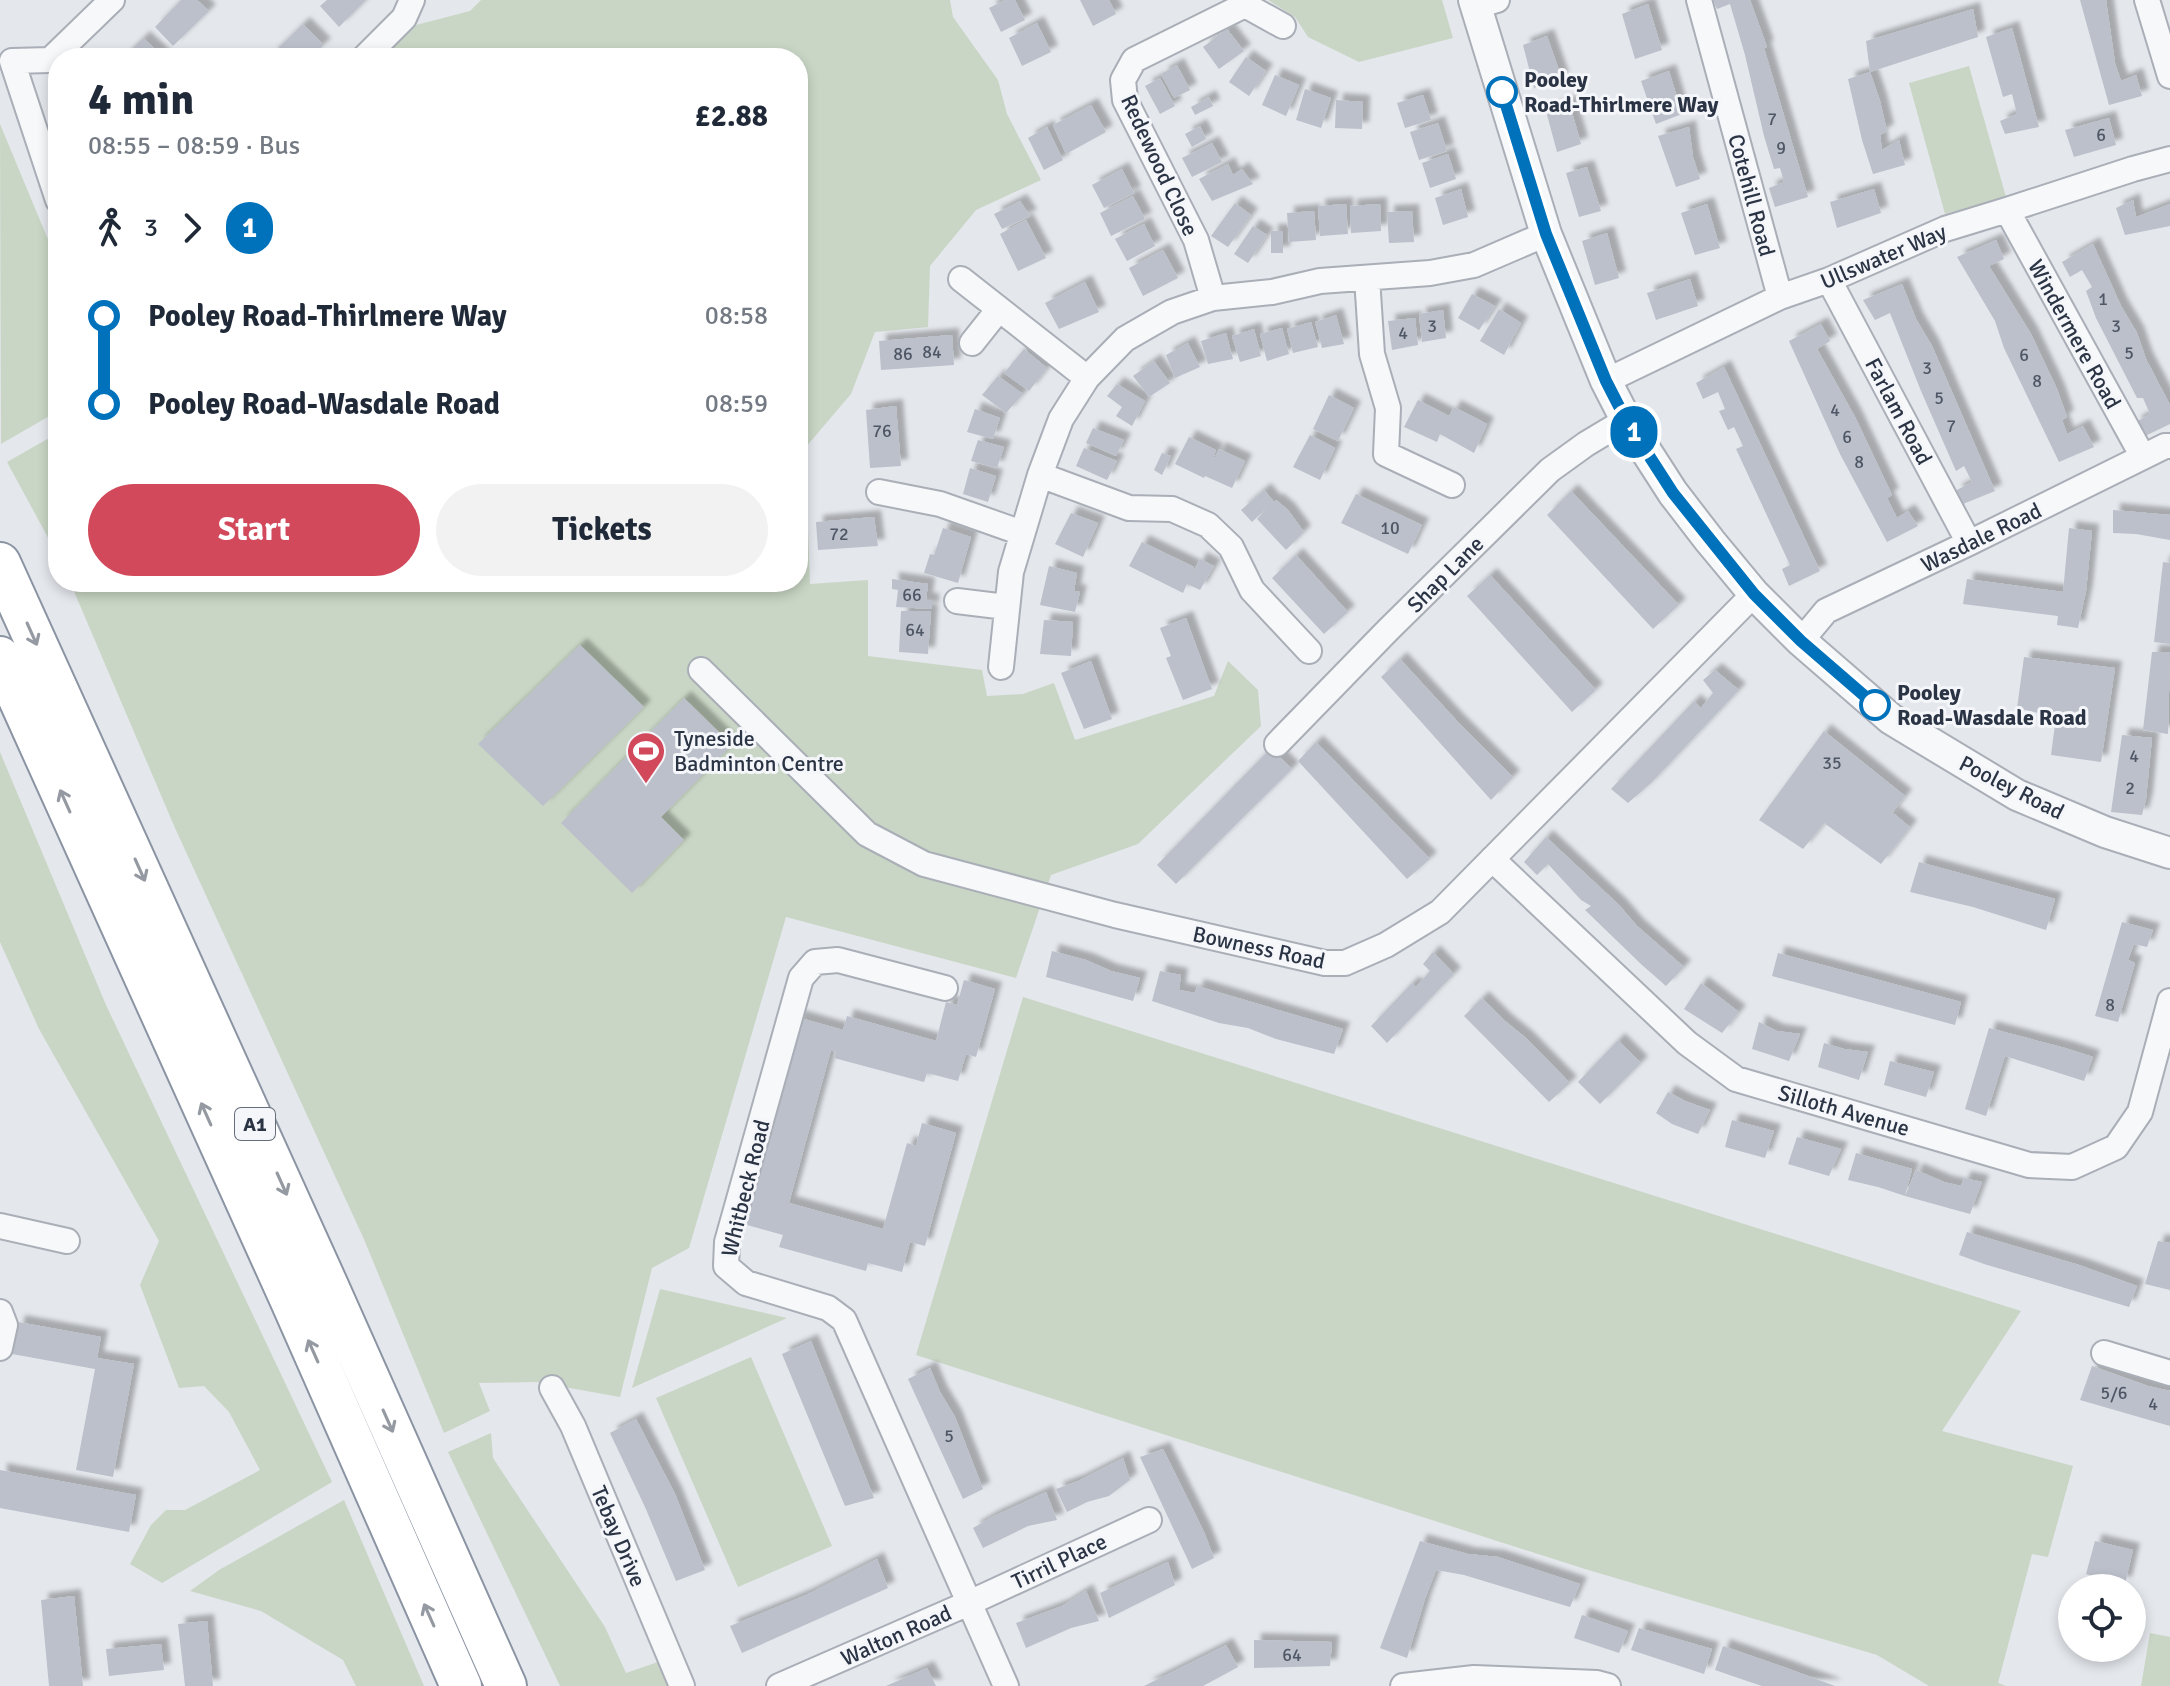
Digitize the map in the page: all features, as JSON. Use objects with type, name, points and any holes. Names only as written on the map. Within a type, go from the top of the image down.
[{"type":"highway","name":"A1","points":[[0,563],[506,1686]]},
{"type":"highway","name":"A1","points":[[0,657],[461,1686]]},
{"type":"street","points":[[62,48],[112,0]]},
{"type":"street","points":[[374,48],[404,18],[412,0]]},
{"type":"street","name":"Cotehill Road","points":[[1699,0],[1780,297]]},
{"type":"street","points":[[2147,0],[2170,76]]},
{"type":"street","name":"Redewood Close","points":[[1213,298],[1196,240],[1125,100],[1123,80],[1134,60],[1245,2],[1283,26]]},
{"type":"street","name":"Pooley Road","points":[[1482,2],[1546,234],[1606,381],[1626,420],[1673,493],[1754,594],[1801,641],[1891,719],[2017,795],[2105,832],[2170,853]]},
{"type":"street","points":[[48,60],[6,57],[48,172]]},
{"type":"street","name":"Ullswater Way","points":[[1606,381],[1780,297],[1829,280],[1945,229],[2170,159]]},
{"type":"street","name":"Windermere Road","points":[[2007,210],[2143,457]]},
{"type":"street","points":[[1001,667],[1011,572],[1040,475],[1061,419],[1087,378],[1125,339],[1172,312],[1213,298],[1272,292],[1320,281],[1430,273],[1474,265],[1546,234]]},
{"type":"street","points":[[1367,278],[1372,354],[1388,408],[1386,454],[1452,485]]},
{"type":"street","points":[[961,279],[1087,378]]},
{"type":"street","name":"Farlam Road","points":[[1829,280],[1969,543]]},
{"type":"street","points":[[972,343],[999,309]]},
{"type":"street","name":"Shap Lane","points":[[1277,744],[1550,470],[1626,420]]},
{"type":"street","name":"Wasdale Road","points":[[1801,641],[1826,611],[2170,446]]},
{"type":"street","points":[[1040,475],[1129,508],[1172,509],[1208,525],[1231,547],[1252,590],[1309,651]]},
{"type":"street","points":[[879,492],[940,504],[1022,533]]},
{"type":"street","name":"Bowness Road","points":[[701,670],[867,834],[924,864],[1115,915],[1325,963],[1345,963],[1386,945],[1440,912],[1754,594]]},
{"type":"street","points":[[957,601],[1006,607]]},
{"type":"street","name":"Silloth Avenue","points":[[1492,859],[1687,1043],[1736,1079],[2029,1165],[2072,1167],[2116,1147],[2140,1112],[2170,1001]]},
{"type":"street","name":"Whitbeck Road","points":[[945,988],[838,960],[815,962],[801,978],[727,1242],[726,1266],[746,1283],[828,1308],[844,1320],[1006,1686]]},
{"type":"street","points":[[0,1226],[67,1241]]},
{"type":"street","points":[[0,1312],[5,1325],[0,1348]]},
{"type":"street","points":[[2104,1353],[2170,1373]]},
{"type":"street","name":"Tebay Drive","points":[[552,1388],[573,1426],[682,1686]]},
{"type":"street","name":"Tirril Place","points":[[969,1603],[1149,1520]]},
{"type":"street","name":"Walton Road","points":[[779,1686],[969,1603]]},
{"type":"street","points":[[1403,1686],[1474,1678],[1608,1686]]},
{"type":"green space","points":[[481,0],[950,0],[953,17],[998,80],[1007,114],[1041,180],[976,210],[930,266],[928,327],[875,332],[851,394],[808,444],[808,48],[393,48],[416,25],[470,11]]},
{"type":"green space","points":[[1268,0],[1442,0],[1453,38],[1359,62],[1308,37],[1295,17]]},
{"type":"green space","points":[[1969,66],[2006,197],[1945,214],[1909,83]]},
{"type":"green space","points":[[0,124],[48,240],[48,417],[1,444]]},
{"type":"green space","points":[[48,439],[48,538],[7,462]]},
{"type":"green space","points":[[808,530],[810,584],[868,580],[868,656],[982,670],[987,696],[1023,694],[1054,683],[1075,740],[1214,696],[1228,661],[1258,690],[1261,726],[1138,844],[1051,875],[1016,978],[786,917],[689,1248],[652,1268],[620,1397],[536,1382],[479,1383],[490,1411],[444,1433],[363,1237],[175,828],[74,592],[808,592]]},
{"type":"green space","points":[[0,752],[106,1005],[332,1482],[162,1583],[130,1564],[151,1525],[166,1510],[185,1510],[260,1470],[229,1412],[204,1386],[179,1388],[140,1285],[159,1241],[39,1029],[0,942]]},
{"type":"green space","points":[[1023,997],[2021,1311],[1942,1431],[2073,1466],[2048,1557],[2032,1554],[1998,1683],[2006,1686],[1929,1686],[1877,1655],[1585,1569],[916,1355]]},
{"type":"green space","points":[[660,1289],[787,1318],[632,1388]]},
{"type":"green space","points":[[751,1357],[832,1546],[738,1587],[656,1398]]},
{"type":"green space","points":[[491,1433],[493,1458],[605,1627],[626,1673],[658,1662],[669,1686],[560,1686],[448,1452]]},
{"type":"green space","points":[[344,1500],[424,1686],[356,1686],[343,1660],[261,1611],[190,1591],[219,1570]]},
{"type":"green space","points":[[2150,1633],[2170,1637],[2170,1686],[2141,1686]]},
{"type":"building","points":[[181,0],[197,0],[209,11],[173,46],[155,27]]},
{"type":"building","points":[[327,0],[366,0],[339,27],[320,6]]},
{"type":"building","points":[[1005,0],[1015,0],[1025,20],[1001,32],[989,8]]},
{"type":"building","points":[[1080,0],[1109,0],[1116,14],[1093,26]]},
{"type":"building","points":[[1713,0],[1750,0],[1767,47],[1764,48],[1808,197],[1775,207],[1769,188],[1784,182],[1780,168],[1774,169],[1730,4],[1717,9]]},
{"type":"building","points":[[2080,0],[2106,0],[2115,63],[2121,81],[2136,75],[2142,96],[2109,105]]},
{"type":"building","points":[[1648,4],[1662,50],[1635,59],[1622,14]]},
{"type":"building","points":[[1973,9],[1978,37],[1870,72],[1866,41]]},
{"type":"building","points":[[1037,23],[1051,52],[1022,66],[1009,38]]},
{"type":"building","points":[[303,24],[324,45],[321,48],[278,48]]},
{"type":"building","points":[[2012,28],[2039,127],[2005,134],[2000,121],[2017,114],[2012,94],[2003,97],[1986,37]]},
{"type":"building","points":[[1227,29],[1244,51],[1219,69],[1203,47]]},
{"type":"building","points":[[1547,36],[1562,79],[1534,88],[1523,45]]},
{"type":"building","points":[[143,38],[154,48],[133,48]]},
{"type":"building","points":[[1246,57],[1266,71],[1249,96],[1229,82]]},
{"type":"building","points":[[1177,65],[1190,90],[1174,98],[1161,74]]},
{"type":"building","points":[[1669,71],[1682,114],[1656,124],[1641,81]]},
{"type":"building","points":[[1870,72],[1887,131],[1880,135],[1882,150],[1899,140],[1905,165],[1873,174],[1848,79]]},
{"type":"building","points":[[1275,75],[1299,85],[1286,116],[1262,105]]},
{"type":"building","points":[[1160,78],[1175,106],[1160,114],[1145,86]]},
{"type":"building","points":[[1305,89],[1331,98],[1321,128],[1296,120]]},
{"type":"building","points":[[1423,95],[1431,120],[1405,128],[1397,103]]},
{"type":"building","points":[[1209,97],[1213,106],[1195,115],[1191,107]]},
{"type":"building","points":[[1336,100],[1363,102],[1362,129],[1335,128]]},
{"type":"building","points":[[1569,102],[1581,144],[1557,152],[1546,111]]},
{"type":"building","points":[[1091,105],[1106,132],[1066,154],[1053,125]]},
{"type":"building","points":[[2109,118],[2116,145],[2074,157],[2065,130]]},
{"type":"building","points":[[1438,123],[1447,151],[1419,160],[1410,132]]},
{"type":"building","points":[[1200,126],[1206,139],[1192,147],[1185,134]]},
{"type":"building","points":[[1047,127],[1063,160],[1044,170],[1028,138]]},
{"type":"building","points":[[1689,127],[1700,179],[1676,187],[1658,136]]},
{"type":"building","points":[[1212,143],[1222,162],[1192,177],[1182,158]]},
{"type":"building","points":[[1448,154],[1456,179],[1430,188],[1422,163]]},
{"type":"building","points":[[1228,164],[1233,175],[1242,169],[1253,184],[1212,201],[1199,179]]},
{"type":"building","points":[[1587,167],[1601,211],[1579,217],[1566,173]]},
{"type":"building","points":[[1122,169],[1134,193],[1104,208],[1092,185]]},
{"type":"building","points":[[1461,189],[1468,217],[1443,225],[1435,198]]},
{"type":"building","points":[[1874,189],[1881,213],[1837,228],[1830,202]]},
{"type":"building","points":[[1133,196],[1145,219],[1111,236],[1100,213]]},
{"type":"building","points":[[2133,200],[2136,217],[2170,204],[2170,226],[2125,235],[2116,208]]},
{"type":"building","points":[[1020,201],[1030,216],[1002,229],[994,214]]},
{"type":"building","points":[[1235,203],[1251,215],[1228,247],[1211,236]]},
{"type":"building","points":[[1346,204],[1348,234],[1320,236],[1318,206]]},
{"type":"building","points":[[1380,204],[1381,231],[1351,233],[1350,206]]},
{"type":"building","points":[[1707,204],[1720,248],[1695,255],[1681,213]]},
{"type":"building","points":[[1314,211],[1316,240],[1289,242],[1287,213]]},
{"type":"building","points":[[1412,211],[1414,242],[1389,243],[1387,212]]},
{"type":"building","points":[[1026,220],[1046,258],[1018,271],[1000,234]]},
{"type":"building","points":[[1144,224],[1155,246],[1127,261],[1115,239]]},
{"type":"building","points":[[1253,226],[1267,235],[1248,263],[1234,254]]},
{"type":"building","points":[[1271,231],[1283,231],[1283,253],[1271,253]]},
{"type":"building","points":[[1607,233],[1619,278],[1595,285],[1582,241]]},
{"type":"building","points":[[1996,240],[2004,259],[1989,266],[2031,334],[2057,389],[2067,417],[2062,420],[2067,434],[2083,426],[2094,447],[2059,462],[2004,348],[1995,321],[1957,257]]},
{"type":"building","points":[[2093,244],[2170,405],[2170,424],[2143,437],[2134,423],[2150,414],[2143,398],[2137,398],[2096,318],[2086,291],[2092,287],[2082,270],[2070,277],[2062,262]]},
{"type":"building","points":[[1163,250],[1178,278],[1143,296],[1129,268]]},
{"type":"building","points":[[1690,279],[1698,306],[1656,320],[1647,293]]},
{"type":"building","points":[[1085,282],[1099,312],[1059,329],[1045,303]]},
{"type":"building","points":[[1902,284],[1995,491],[1963,504],[1955,491],[1972,482],[1964,466],[1956,471],[1890,313],[1875,320],[1863,300]]},
{"type":"building","points":[[1472,294],[1495,306],[1479,330],[1458,318]]},
{"type":"building","points":[[1499,309],[1521,323],[1504,355],[1480,341]]},
{"type":"building","points":[[1443,310],[1446,338],[1422,342],[1419,314]]},
{"type":"building","points":[[1336,315],[1344,344],[1322,348],[1315,322]]},
{"type":"building","points":[[1415,318],[1418,345],[1392,350],[1388,321]]},
{"type":"building","points":[[1311,322],[1318,347],[1293,353],[1287,329]]},
{"type":"building","points":[[1821,324],[1830,341],[1817,349],[1855,417],[1892,495],[1887,498],[1897,518],[1908,511],[1918,526],[1887,542],[1840,454],[1789,341]]},
{"type":"building","points":[[1282,328],[1289,354],[1267,361],[1260,334]]},
{"type":"building","points":[[1254,329],[1261,356],[1240,362],[1232,336]]},
{"type":"building","points":[[1226,333],[1233,359],[1208,364],[1201,341]]},
{"type":"building","points":[[952,335],[954,365],[881,370],[879,341]]},
{"type":"building","points":[[1188,343],[1200,367],[1175,378],[1166,355]]},
{"type":"building","points":[[1024,349],[1047,368],[1029,391],[1004,373]]},
{"type":"building","points":[[1154,361],[1170,383],[1149,397],[1133,376]]},
{"type":"building","points":[[1724,367],[1820,571],[1789,586],[1782,569],[1790,565],[1736,449],[1743,446],[1734,427],[1728,430],[1719,411],[1725,409],[1718,392],[1703,399],[1696,383]]},
{"type":"building","points":[[998,376],[1023,394],[1006,413],[982,395]]},
{"type":"building","points":[[1117,384],[1145,401],[1132,426],[1116,416],[1122,407],[1107,396]]},
{"type":"building","points":[[1329,395],[1354,408],[1338,441],[1313,429]]},
{"type":"building","points":[[1418,400],[1449,416],[1454,407],[1487,424],[1474,453],[1440,434],[1437,442],[1404,427]]},
{"type":"building","points":[[896,406],[901,466],[870,468],[866,410]]},
{"type":"building","points":[[975,409],[1000,418],[993,439],[967,432]]},
{"type":"building","points":[[1093,428],[1124,440],[1116,456],[1086,443]]},
{"type":"building","points":[[1310,435],[1335,448],[1320,480],[1293,467]]},
{"type":"building","points":[[1189,437],[1216,450],[1211,465],[1219,449],[1245,461],[1232,488],[1175,464]]},
{"type":"building","points":[[978,440],[1004,447],[997,468],[971,461]]},
{"type":"building","points":[[1084,448],[1117,461],[1107,480],[1076,466]]},
{"type":"building","points":[[1162,453],[1171,456],[1162,475],[1154,470]]},
{"type":"building","points":[[970,468],[996,476],[988,502],[963,494]]},
{"type":"building","points":[[1264,490],[1274,502],[1276,500],[1288,510],[1304,532],[1286,550],[1257,519],[1267,508],[1252,522],[1241,510]]},
{"type":"building","points":[[1571,491],[1679,605],[1653,629],[1547,515]]},
{"type":"building","points":[[1356,494],[1422,525],[1408,554],[1341,523]]},
{"type":"building","points":[[2113,510],[2170,515],[2170,540],[2113,533]]},
{"type":"building","points":[[1071,513],[1098,523],[1083,557],[1055,544]]},
{"type":"building","points":[[874,517],[878,546],[818,550],[816,522]]},
{"type":"building","points":[[943,528],[971,537],[958,583],[924,573]]},
{"type":"building","points":[[2069,528],[2092,531],[2086,591],[2078,628],[2057,625],[2058,616],[1963,604],[1967,579],[2063,592]]},
{"type":"building","points":[[1142,542],[1194,567],[1190,578],[1200,559],[1214,566],[1200,590],[1187,584],[1183,593],[1129,566]]},
{"type":"building","points":[[1296,555],[1348,612],[1324,634],[1272,578]]},
{"type":"building","points":[[2163,562],[2170,563],[2170,644],[2154,642]]},
{"type":"building","points":[[1049,566],[1077,573],[1074,591],[1080,592],[1075,612],[1040,605]]},
{"type":"building","points":[[1490,575],[1596,690],[1572,712],[1467,596]]},
{"type":"building","points":[[892,579],[928,584],[926,600],[932,600],[932,609],[896,607],[898,590],[892,589]]},
{"type":"building","points":[[901,611],[931,611],[928,654],[899,652]]},
{"type":"building","points":[[1186,618],[1212,689],[1183,700],[1166,658],[1171,656],[1160,628]]},
{"type":"building","points":[[1044,620],[1073,622],[1071,656],[1040,654]]},
{"type":"building","points":[[580,645],[644,707],[543,806],[478,744]]},
{"type":"building","points":[[2152,652],[2170,652],[2168,734],[2143,730]]},
{"type":"building","points":[[2024,657],[2115,668],[2101,762],[2051,755],[2056,717],[2017,708]]},
{"type":"building","points":[[1400,659],[1513,777],[1491,800],[1381,677]]},
{"type":"building","points":[[1091,661],[1112,719],[1084,729],[1061,673]]},
{"type":"building","points":[[1715,670],[1739,690],[1628,803],[1611,789],[1694,701],[1701,708],[1713,693],[1703,680]]},
{"type":"building","name":"Tyneside Badminton Centre","points":[[684,698],[732,745],[661,817],[684,840],[632,893],[561,823]]},
{"type":"building","points":[[1824,731],[1905,796],[1882,826],[1893,813],[1910,827],[1881,864],[1824,823],[1803,849],[1759,820]]},
{"type":"building","points":[[2122,735],[2152,738],[2142,815],[2111,812]]},
{"type":"building","points":[[1316,742],[1430,859],[1407,879],[1298,761]]},
{"type":"building","points":[[1271,748],[1292,769],[1176,884],[1157,865]]},
{"type":"building","points":[[1546,837],[1684,967],[1666,986],[1585,910],[1591,906],[1581,900],[1548,864],[1537,875],[1524,862]]},
{"type":"building","points":[[1919,862],[2055,899],[2046,930],[1973,907],[1910,892]]},
{"type":"building","points":[[2122,922],[2153,930],[2147,947],[2134,944],[2128,960],[2135,963],[2118,1022],[2095,1016]]},
{"type":"building","points":[[1052,951],[1140,978],[1133,1001],[1046,977]]},
{"type":"building","points":[[1433,952],[1454,974],[1387,1043],[1371,1026],[1412,983],[1416,987],[1430,971],[1423,964]]},
{"type":"building","points":[[1778,953],[1961,1002],[1955,1025],[1772,976]]},
{"type":"building","points":[[1160,971],[1181,975],[1179,990],[1195,993],[1197,986],[1343,1029],[1334,1054],[1152,1001]]},
{"type":"building","points":[[964,980],[995,989],[976,1057],[966,1054],[958,1081],[927,1073],[924,1082],[834,1058],[836,1052],[831,1050],[789,1203],[883,1229],[907,1143],[916,1146],[922,1123],[956,1133],[925,1246],[910,1242],[902,1272],[868,1263],[866,1271],[779,1247],[783,1235],[740,1223],[797,1017],[843,1030],[847,1016],[936,1041],[946,1002],[957,1005]]},
{"type":"building","points":[[1701,983],[1739,1012],[1722,1033],[1684,1009]]},
{"type":"building","points":[[1482,998],[1570,1083],[1549,1102],[1464,1016]]},
{"type":"building","points":[[1759,1022],[1777,1031],[1800,1034],[1789,1061],[1752,1049]]},
{"type":"building","points":[[1989,1028],[2093,1057],[2084,1081],[2005,1056],[1986,1116],[1965,1109]]},
{"type":"building","points":[[1618,1040],[1641,1063],[1600,1104],[1578,1082]]},
{"type":"building","points":[[1824,1043],[1868,1052],[1859,1080],[1818,1067]]},
{"type":"building","points":[[1890,1061],[1934,1072],[1926,1097],[1884,1085]]},
{"type":"building","points":[[1668,1092],[1710,1110],[1698,1134],[1672,1124],[1656,1113]]},
{"type":"building","points":[[1732,1120],[1774,1131],[1765,1158],[1725,1147]]},
{"type":"building","points":[[1797,1137],[1841,1149],[1829,1176],[1788,1164]]},
{"type":"building","points":[[1856,1153],[1912,1169],[1905,1196],[1848,1180]]},
{"type":"building","points":[[1916,1170],[1961,1186],[1964,1178],[1982,1182],[1970,1214],[1905,1196]]},
{"type":"building","points":[[1967,1232],[2079,1265],[2137,1286],[2129,1307],[1959,1255]]},
{"type":"building","points":[[2158,1241],[2170,1243],[2170,1290],[2145,1284]]},
{"type":"building","points":[[18,1322],[101,1337],[97,1358],[134,1364],[113,1477],[76,1470],[95,1369],[12,1354]]},
{"type":"building","points":[[811,1341],[874,1498],[845,1506],[782,1354]]},
{"type":"building","points":[[2092,1366],[2170,1391],[2170,1426],[2080,1400]]},
{"type":"building","points":[[930,1368],[955,1417],[983,1489],[963,1499],[908,1379]]},
{"type":"building","points":[[636,1419],[675,1494],[705,1570],[676,1581],[610,1433]]},
{"type":"building","points":[[1163,1449],[1214,1558],[1192,1569],[1140,1457]]},
{"type":"building","points":[[1123,1458],[1130,1480],[1109,1496],[1067,1512],[1056,1489]]},
{"type":"building","points":[[0,1470],[136,1495],[129,1532],[0,1508]]},
{"type":"building","points":[[1046,1492],[1057,1520],[1028,1526],[983,1548],[973,1528]]},
{"type":"building","points":[[1420,1541],[1468,1554],[1498,1557],[1580,1584],[1570,1607],[1464,1575],[1436,1570],[1407,1658],[1380,1648]]},
{"type":"building","points":[[2095,1541],[2133,1550],[2127,1574],[2086,1574]]},
{"type":"building","points":[[877,1559],[888,1588],[742,1653],[730,1626],[806,1595]]},
{"type":"building","points":[[1168,1562],[1175,1585],[1109,1618],[1100,1593]]},
{"type":"building","points":[[1086,1591],[1099,1621],[1071,1628],[1026,1648],[1016,1623],[1062,1606]]},
{"type":"building","points":[[74,1596],[83,1686],[49,1686],[41,1600]]},
{"type":"building","points":[[1582,1615],[1628,1631],[1619,1653],[1574,1638]]},
{"type":"building","points":[[207,1621],[213,1686],[185,1686],[178,1624]]},
{"type":"building","points":[[1639,1628],[1712,1649],[1704,1674],[1631,1650]]},
{"type":"building","points":[[1254,1640],[1332,1642],[1330,1666],[1254,1668]]},
{"type":"building","points":[[161,1644],[164,1670],[109,1676],[106,1649]]},
{"type":"building","points":[[1226,1645],[1238,1667],[1203,1686],[1144,1686]]},
{"type":"building","points":[[1723,1646],[1835,1686],[1762,1686],[1715,1670]]},
{"type":"building","points":[[927,1668],[936,1686],[886,1686]]},
{"type":"bus line","name":"1","points":[[1502,92],[1546,234],[1606,381],[1626,420],[1673,493],[1754,594],[1801,641],[1875,705]]},
{"type":"place","name":"Pooley Road-Thirlmere Way","points":[[1502,92]]},
{"type":"place","name":"Pooley Road-Wasdale Road","points":[[1875,705]]},
{"type":"place","name":"Tyneside Badminton Centre","points":[[646,785]]}]
